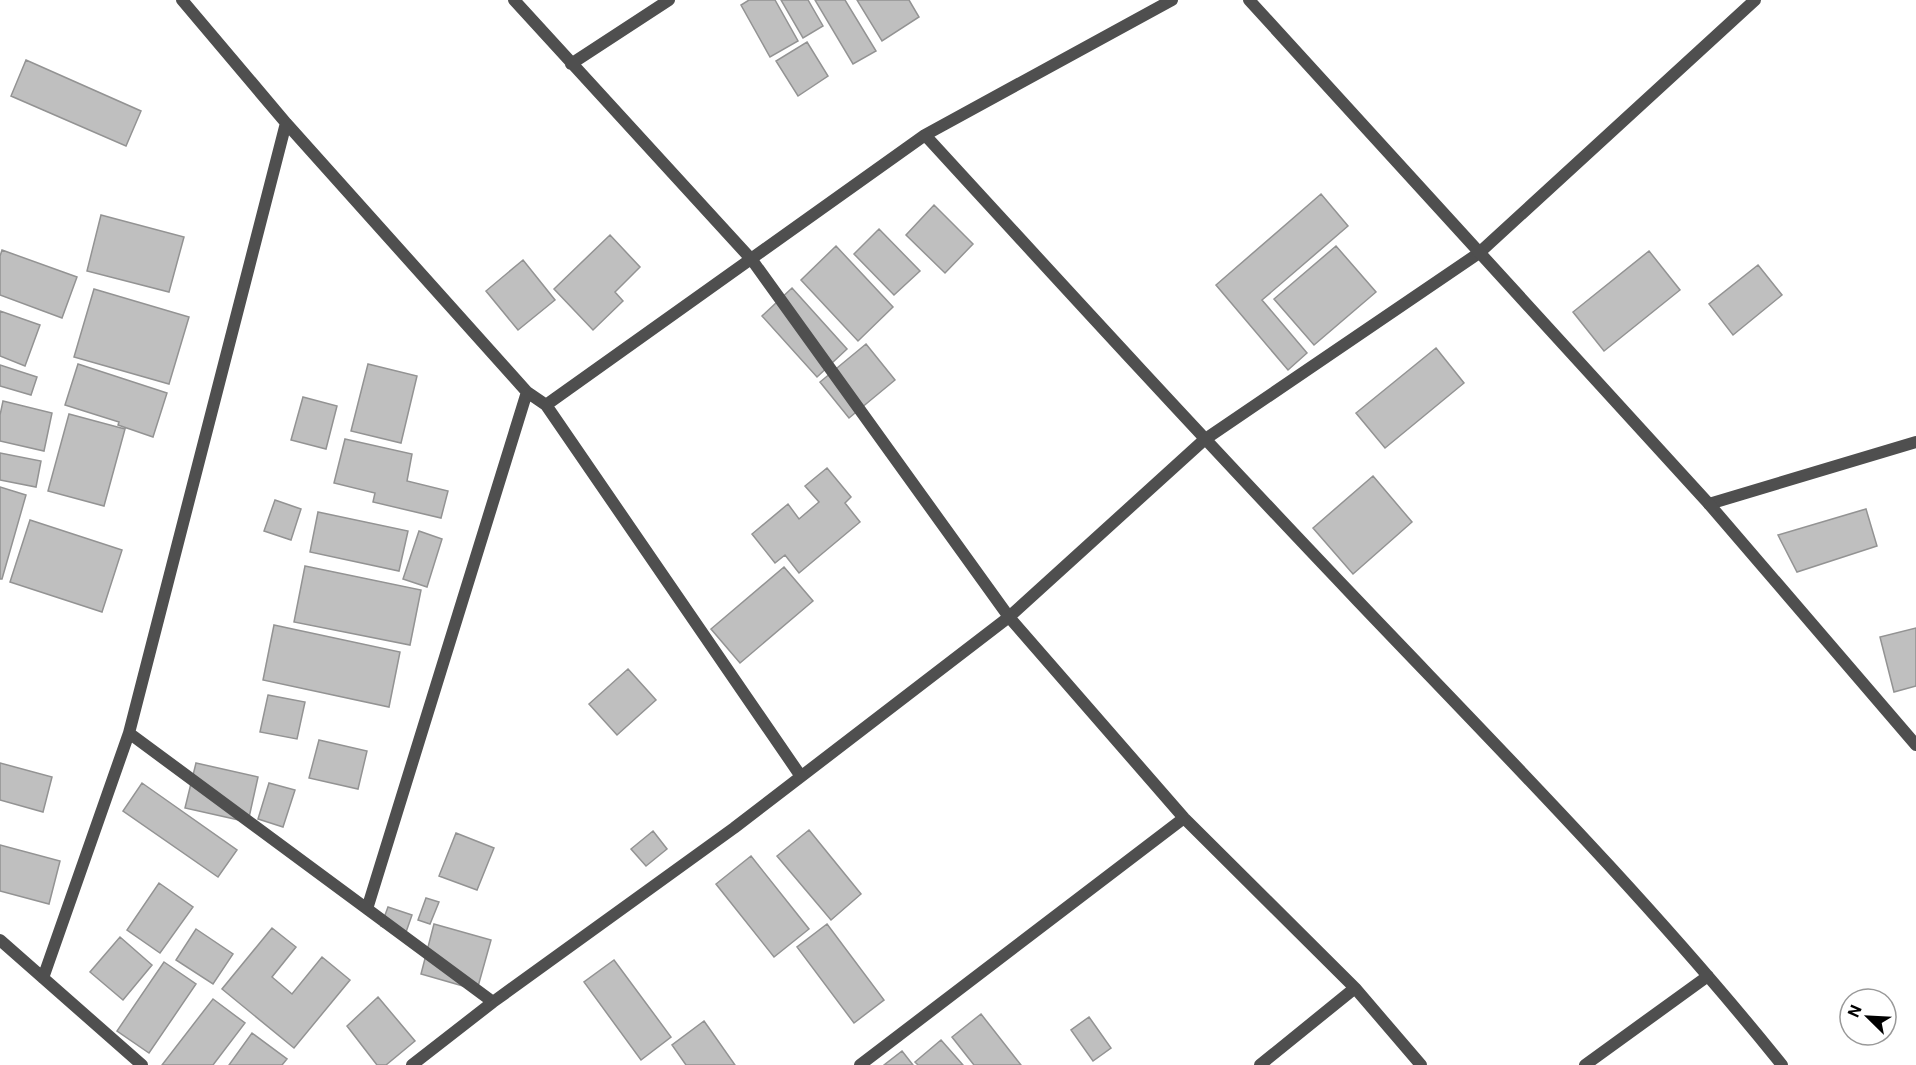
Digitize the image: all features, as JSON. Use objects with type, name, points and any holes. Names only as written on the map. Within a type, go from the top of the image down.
[{"type":"street","points":[[182,0],[286,123],[527,392],[546,405],[800,775]]},
{"type":"street","points":[[514,0],[752,260],[1009,617],[1184,818],[1355,987],[1421,1065]]},
{"type":"street","points":[[571,64],[669,0]]},
{"type":"street","points":[[546,405],[925,135],[1172,0]]},
{"type":"street","points":[[1249,0],[1709,504],[1916,745]]},
{"type":"street","points":[[412,1065],[493,1002],[734,828],[800,775],[1009,617],[1204,440],[1479,253],[1755,0]]},
{"type":"street","points":[[43,978],[129,733],[286,123]]},
{"type":"street","points":[[925,135],[1204,440],[1555,808],[1708,976],[1782,1065]]},
{"type":"street","points":[[367,909],[527,392]]},
{"type":"street","points":[[1709,504],[1916,442]]},
{"type":"street","points":[[129,733],[493,1002]]},
{"type":"street","points":[[860,1065],[1184,818]]},
{"type":"street","points":[[0,940],[142,1065]]},
{"type":"street","points":[[1585,1065],[1708,976]]},
{"type":"street","points":[[1260,1065],[1355,987]]},
{"type":"building","points":[[749,0],[775,0],[798,41],[770,57],[741,5]]},
{"type":"building","points":[[781,0],[808,0],[823,26],[803,38]]},
{"type":"building","points":[[815,0],[845,0],[876,51],[853,64]]},
{"type":"building","points":[[857,0],[909,0],[919,17],[882,41]]},
{"type":"building","points":[[807,42],[828,76],[798,96],[776,61]]},
{"type":"building","points":[[26,60],[141,111],[126,146],[11,96]]},
{"type":"building","points":[[1321,194],[1348,226],[1262,300],[1307,353],[1288,370],[1216,285]]},
{"type":"building","points":[[934,205],[973,244],[945,273],[906,235]]},
{"type":"building","points":[[101,215],[184,237],[169,292],[87,271]]},
{"type":"building","points":[[879,229],[920,271],[894,295],[854,254]]},
{"type":"building","points":[[610,235],[640,267],[615,292],[623,301],[593,330],[554,289]]},
{"type":"building","points":[[836,246],[893,307],[858,341],[801,280]]},
{"type":"building","points":[[1336,246],[1376,292],[1314,345],[1274,299]]},
{"type":"building","points":[[2,250],[77,277],[62,318],[0,295]]},
{"type":"building","points":[[1649,251],[1680,290],[1604,351],[1573,312]]},
{"type":"building","points":[[523,260],[555,300],[518,330],[486,291]]},
{"type":"building","points":[[1758,265],[1782,295],[1733,335],[1709,304]]},
{"type":"building","points":[[792,288],[847,349],[817,377],[762,316]]},
{"type":"building","points":[[94,289],[189,317],[169,384],[74,357]]},
{"type":"building","points":[[0,311],[40,325],[25,366],[0,356]]},
{"type":"building","points":[[866,344],[895,380],[849,418],[820,382]]},
{"type":"building","points":[[1436,348],[1464,383],[1385,448],[1356,413]]},
{"type":"building","points":[[78,364],[167,393],[153,437],[118,425],[119,422],[65,405]]},
{"type":"building","points":[[368,364],[417,376],[401,443],[351,431]]},
{"type":"building","points":[[0,365],[37,377],[31,395],[0,386]]},
{"type":"building","points":[[303,397],[337,406],[326,449],[291,440]]},
{"type":"building","points":[[3,401],[52,413],[44,451],[0,441],[0,415]]},
{"type":"building","points":[[69,414],[125,429],[104,506],[48,491]]},
{"type":"building","points":[[345,439],[412,454],[407,481],[448,491],[441,518],[373,502],[375,493],[334,483]]},
{"type":"building","points":[[0,453],[41,461],[36,487],[0,480]]},
{"type":"building","points":[[827,468],[851,497],[845,503],[860,522],[799,573],[785,555],[775,563],[752,534],[788,504],[799,519],[819,502],[805,486]]},
{"type":"building","points":[[1373,476],[1412,522],[1353,574],[1313,528]]},
{"type":"building","points":[[0,487],[26,495],[2,579],[0,579]]},
{"type":"building","points":[[275,500],[301,509],[291,540],[264,531]]},
{"type":"building","points":[[1866,509],[1877,546],[1797,572],[1778,535]]},
{"type":"building","points":[[318,512],[408,531],[399,571],[310,552]]},
{"type":"building","points":[[30,520],[122,550],[102,612],[10,582]]},
{"type":"building","points":[[419,531],[442,539],[427,587],[403,579]]},
{"type":"building","points":[[305,566],[421,590],[410,645],[294,622]]},
{"type":"building","points":[[784,567],[813,601],[740,663],[711,629]]},
{"type":"building","points":[[274,625],[400,652],[389,707],[263,680]]},
{"type":"building","points":[[1916,628],[1916,686],[1894,692],[1880,637]]},
{"type":"building","points":[[628,669],[656,700],[617,735],[589,704]]},
{"type":"building","points":[[268,695],[305,702],[297,739],[260,732]]},
{"type":"building","points":[[319,740],[367,751],[358,789],[309,778]]},
{"type":"building","points":[[0,763],[52,777],[43,812],[0,800]]},
{"type":"building","points":[[196,763],[258,777],[248,822],[185,808]]},
{"type":"building","points":[[142,783],[237,850],[218,877],[123,811]]},
{"type":"building","points":[[269,783],[295,790],[283,827],[258,819]]},
{"type":"building","points":[[809,830],[861,894],[831,920],[777,856]]},
{"type":"building","points":[[653,831],[667,849],[646,866],[631,849]]},
{"type":"building","points":[[456,833],[494,848],[477,890],[439,876]]},
{"type":"building","points":[[0,845],[60,861],[49,904],[0,891]]},
{"type":"building","points":[[751,856],[809,929],[774,957],[716,884]]},
{"type":"building","points":[[159,883],[193,907],[160,953],[127,930]]},
{"type":"building","points":[[426,898],[439,902],[430,924],[418,920]]},
{"type":"building","points":[[388,907],[412,915],[405,935],[381,926]]},
{"type":"building","points":[[434,924],[491,940],[477,990],[421,974]]},
{"type":"building","points":[[827,924],[884,1000],[854,1023],[797,947]]},
{"type":"building","points":[[272,928],[296,947],[272,977],[292,994],[322,957],[350,980],[294,1048],[222,989]]},
{"type":"building","points":[[196,929],[233,954],[213,984],[176,960]]},
{"type":"building","points":[[120,937],[152,965],[123,1000],[90,972]]},
{"type":"building","points":[[614,960],[671,1037],[641,1060],[584,982]]},
{"type":"building","points":[[164,962],[196,984],[149,1053],[117,1031]]},
{"type":"building","points":[[378,997],[415,1041],[386,1065],[377,1065],[347,1026]]},
{"type":"building","points":[[213,999],[245,1023],[213,1065],[162,1065]]},
{"type":"building","points":[[981,1014],[1021,1065],[974,1065],[952,1037]]},
{"type":"building","points":[[1089,1017],[1111,1048],[1093,1061],[1071,1030]]},
{"type":"building","points":[[704,1021],[735,1065],[686,1065],[672,1045]]},
{"type":"building","points":[[252,1033],[287,1059],[282,1065],[229,1065]]},
{"type":"building","points":[[941,1040],[963,1065],[918,1065],[915,1062]]},
{"type":"building","points":[[902,1051],[913,1065],[884,1065]]}]
